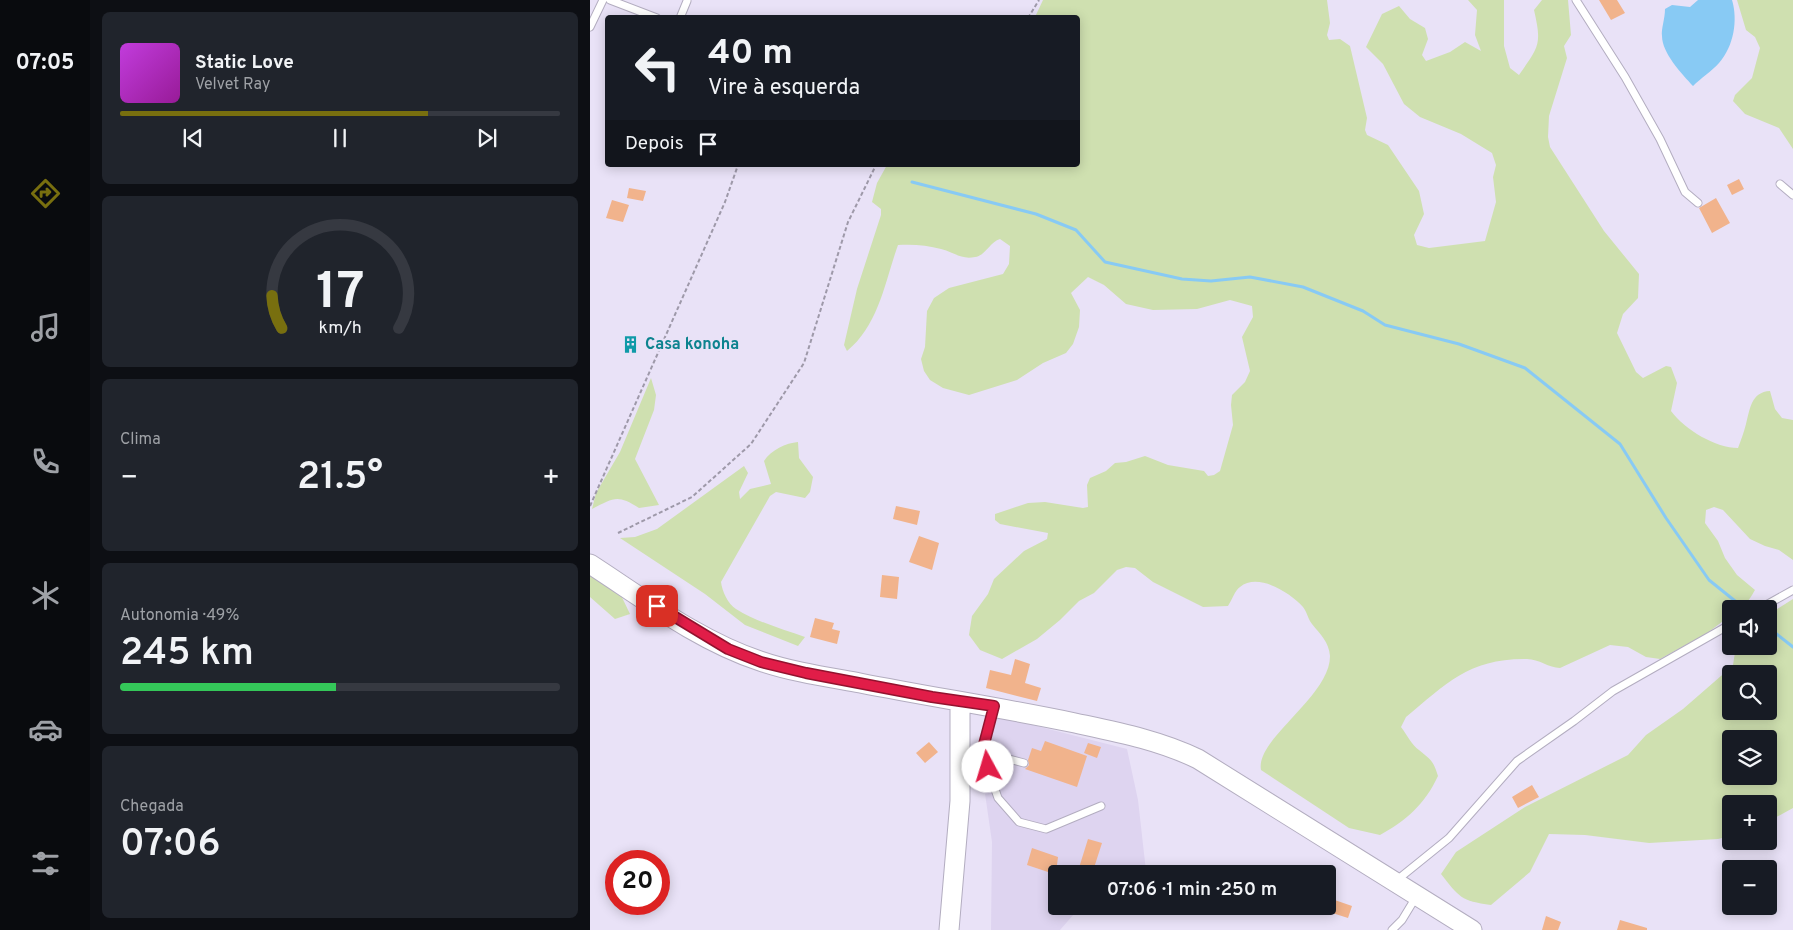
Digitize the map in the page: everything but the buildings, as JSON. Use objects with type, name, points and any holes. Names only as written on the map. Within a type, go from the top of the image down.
[{"type":"main road","points":[[590,564],[687,626],[728,649],[761,662],[806,673],[960,702],[994,706],[1139,736],[1178,749],[1198,759],[1472,930]]},
{"type":"main road","points":[[949,930],[960,800],[960,702]]},
{"type":"lane","points":[[590,27],[603,0]]},
{"type":"lane","points":[[610,0],[649,15]]},
{"type":"lane","points":[[1576,0],[1638,100],[1660,139],[1685,192],[1698,203]]},
{"type":"lane","points":[[681,15],[687,1]]},
{"type":"lane","points":[[1780,184],[1793,195]]},
{"type":"lane","points":[[1775,600],[1793,590]]},
{"type":"lane","points":[[1396,881],[1450,838],[1517,761],[1613,691],[1722,629]]},
{"type":"lane","points":[[994,706],[982,752],[998,798],[1019,822],[1046,829],[1102,806]]},
{"type":"lane","points":[[982,752],[1024,763]]},
{"type":"lane","points":[[1392,930],[1402,920],[1417,895]]},
{"type":"path","points":[[1030,15],[1039,0]]},
{"type":"path","points":[[618,533],[692,497],[751,444],[804,363],[848,222],[875,167]]},
{"type":"path","points":[[590,506],[725,202],[737,168]]},
{"type":"shaded area","points":[[990,714],[1127,749],[1138,800],[1145,865],[1048,865],[1048,915],[1073,915],[1060,930],[991,930],[992,842],[979,752]]},
{"type":"green space","points":[[1043,0],[1327,0],[1330,23],[1327,35],[1329,40],[1340,39],[1350,46],[1367,118],[1365,130],[1367,135],[1388,145],[1419,191],[1424,214],[1414,235],[1417,245],[1429,248],[1485,241],[1496,202],[1493,177],[1496,165],[1492,153],[1461,134],[1420,117],[1404,104],[1383,64],[1366,47],[1382,14],[1399,6],[1410,19],[1425,28],[1428,39],[1422,55],[1426,61],[1450,52],[1465,42],[1481,51],[1475,35],[1477,10],[1468,0],[1504,0],[1504,46],[1510,68],[1519,75],[1531,58],[1537,45],[1538,31],[1534,10],[1542,0],[1568,0],[1571,35],[1564,46],[1567,58],[1549,116],[1548,137],[1550,147],[1604,231],[1639,274],[1638,298],[1623,314],[1617,333],[1636,372],[1643,378],[1666,366],[1671,367],[1677,383],[1671,411],[1684,425],[1702,437],[1720,445],[1738,448],[1752,402],[1759,394],[1764,392],[1770,391],[1775,409],[1782,418],[1793,420],[1793,560],[1779,550],[1750,539],[1723,510],[1714,507],[1706,510],[1705,523],[1718,541],[1725,558],[1737,575],[1755,590],[1748,600],[1722,600],[1722,622],[1706,634],[1660,659],[1646,657],[1628,647],[1610,645],[1560,668],[1531,659],[1507,660],[1474,668],[1447,683],[1406,717],[1401,727],[1414,745],[1431,761],[1438,776],[1427,795],[1414,811],[1380,835],[1349,828],[1261,770],[1262,758],[1269,745],[1318,687],[1327,671],[1330,656],[1326,642],[1311,622],[1303,607],[1291,596],[1274,586],[1256,582],[1247,583],[1238,588],[1228,606],[1203,607],[1153,582],[1135,568],[1126,567],[1117,570],[1094,593],[1079,601],[1037,639],[1002,659],[980,650],[969,635],[972,616],[988,594],[994,579],[1024,551],[1047,539],[1048,533],[1000,524],[995,520],[995,514],[1028,503],[1045,502],[1083,508],[1088,507],[1087,485],[1090,478],[1106,471],[1115,463],[1126,462],[1145,456],[1168,465],[1204,471],[1208,476],[1214,475],[1220,471],[1233,425],[1232,395],[1245,382],[1250,371],[1242,337],[1253,317],[1252,306],[1230,300],[1197,309],[1153,310],[1126,304],[1104,285],[1088,277],[1071,293],[1080,310],[1079,327],[1073,344],[1066,353],[1043,363],[1017,380],[969,395],[943,388],[930,380],[924,371],[921,359],[925,347],[927,311],[934,298],[949,288],[1003,274],[1009,264],[1010,246],[1000,239],[979,256],[970,258],[931,247],[898,245],[880,302],[867,329],[847,351],[844,345],[857,289],[881,215],[881,209],[872,202],[877,183],[886,167],[1080,167],[1080,15],[1036,15]]},
{"type":"green space","points":[[1737,0],[1793,0],[1793,149],[1779,128],[1745,114],[1733,101],[1735,95],[1752,78],[1760,48],[1755,37],[1746,30]]},
{"type":"green space","points":[[651,378],[656,395],[654,410],[635,459],[659,505],[639,508],[616,499],[592,509],[596,493],[620,452]]},
{"type":"green space","points":[[798,442],[799,458],[813,477],[810,492],[805,498],[776,492],[770,496],[721,582],[726,597],[736,609],[761,621],[805,637],[798,646],[745,625],[705,594],[620,538],[635,537],[657,529],[744,466],[748,473],[739,492],[740,499],[750,489],[771,484],[764,461],[779,448]]},
{"type":"green space","points":[[590,575],[617,587],[630,614],[615,619],[590,597]]},
{"type":"green space","points":[[1793,599],[1793,808],[1777,817],[1777,795],[1722,795],[1722,838],[1718,839],[1649,843],[1585,835],[1549,834],[1530,872],[1491,905],[1473,902],[1462,897],[1441,874],[1456,852],[1525,807],[1628,755],[1646,735],[1683,709],[1722,675],[1722,720],[1777,720],[1777,665],[1733,665],[1735,655],[1777,655],[1777,609]]},
{"type":"water","points":[[1698,0],[1732,0],[1735,16],[1731,41],[1724,56],[1716,66],[1693,86],[1669,56],[1663,43],[1662,33],[1665,9],[1672,5],[1690,7]]},
{"type":"waterway","points":[[912,182],[1036,214],[1076,230],[1105,262],[1182,279],[1211,281],[1250,277],[1303,287],[1363,311],[1385,325],[1459,344],[1525,368],[1620,444],[1666,518],[1709,580],[1734,600]]},
{"type":"waterway","points":[[1777,634],[1793,647]]},
{"type":"place","name":"Casa konoha","points":[[631,345]]},
{"type":"route","points":[[657,606],[687,626],[728,649],[761,662],[784,666],[806,673],[932,697],[994,706],[982,752],[988,767]]}]
